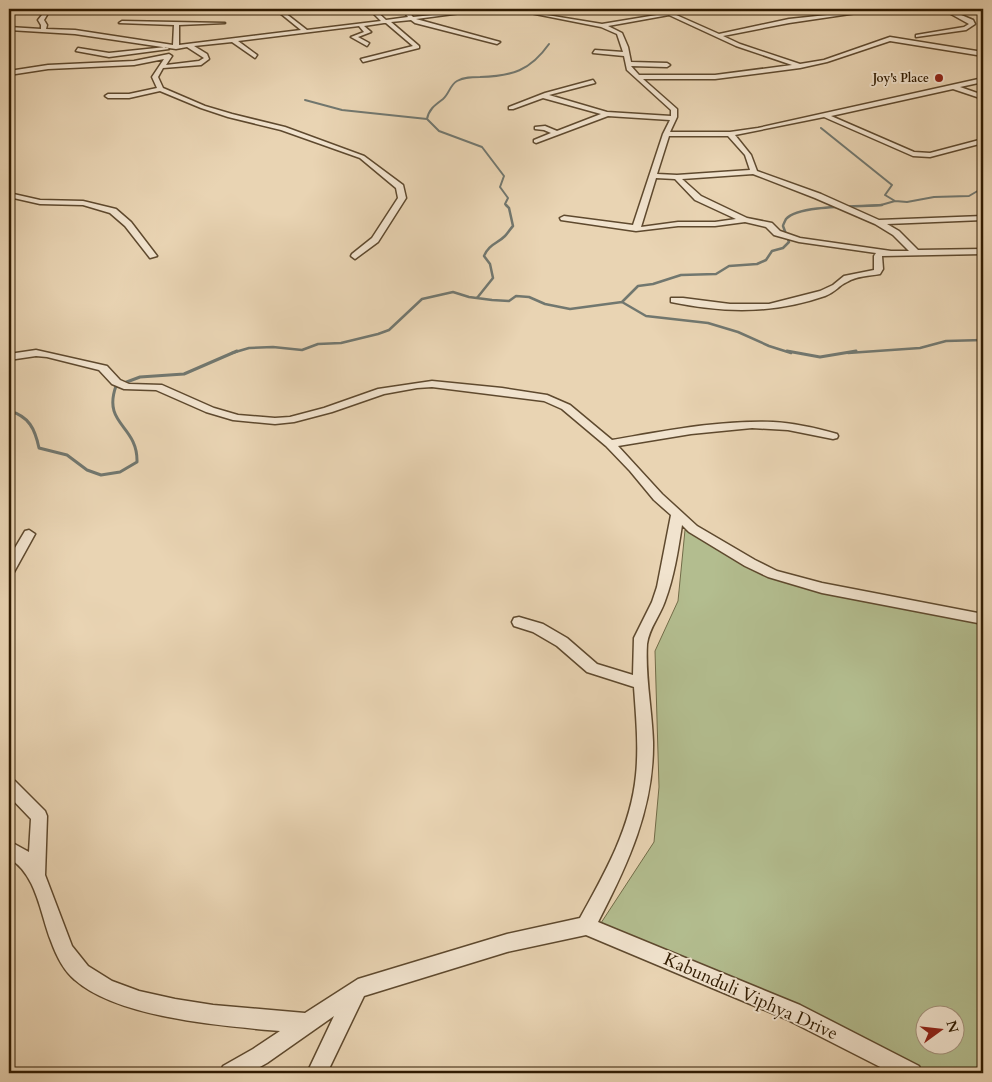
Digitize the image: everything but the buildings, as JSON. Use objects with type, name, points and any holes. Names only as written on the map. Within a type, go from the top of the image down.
[{"type":"street","points":[[43,30],[44,25],[41,20],[45,15],[43,11],[45,9]]},
{"type":"street","points":[[277,9],[307,32]]},
{"type":"street","points":[[363,60],[417,47],[370,9]]},
{"type":"street","points":[[404,9],[412,19],[497,42]]},
{"type":"street","points":[[461,9],[472,12]]},
{"type":"street","points":[[78,50],[109,55],[158,51],[182,46],[489,9]]},
{"type":"street","points":[[512,9],[602,26],[619,34],[626,54],[627,64],[637,77],[674,109],[673,118],[666,134],[636,229]]},
{"type":"street","points":[[602,26],[691,9]]},
{"type":"street","points":[[717,36],[789,21],[882,9]]},
{"type":"street","points":[[944,9],[971,21],[972,24],[966,28],[918,36],[983,48]]},
{"type":"street","points":[[668,13],[717,36],[800,66]]},
{"type":"street","points":[[619,22],[630,14]]},
{"type":"street","points":[[116,27],[122,23],[125,16]]},
{"type":"street","points":[[122,23],[222,23]]},
{"type":"street","points":[[177,24],[182,46]]},
{"type":"street","points":[[360,25],[368,32],[354,37],[367,44]]},
{"type":"street","points":[[9,29],[99,35],[182,46],[206,55],[208,58],[201,63],[160,67]]},
{"type":"street","points":[[99,35],[108,32]]},
{"type":"street","points":[[637,77],[715,77],[800,66],[824,61],[890,39],[983,54]]},
{"type":"street","points":[[234,41],[255,56]]},
{"type":"street","points":[[161,89],[155,77],[166,58],[182,46]]},
{"type":"street","points":[[595,52],[626,54]]},
{"type":"street","points":[[9,73],[42,68],[110,65],[166,58]]},
{"type":"street","points":[[627,64],[667,65]]},
{"type":"street","points":[[666,134],[730,134],[826,116],[983,80]]},
{"type":"street","points":[[511,108],[593,82]]},
{"type":"street","points":[[954,87],[983,97]]},
{"type":"street","points":[[108,96],[136,95],[161,89],[203,107],[230,116],[283,128],[362,157],[397,184],[403,193],[402,198],[375,240],[355,256]]},
{"type":"street","points":[[544,96],[607,114],[673,118]]},
{"type":"street","points":[[536,141],[607,114]]},
{"type":"street","points":[[826,116],[913,154],[930,155],[983,141]]},
{"type":"street","points":[[536,128],[545,128],[556,133]]},
{"type":"street","points":[[730,134],[748,155],[754,172]]},
{"type":"street","points":[[652,176],[677,177],[754,172],[818,196],[878,222],[896,233],[916,253]]},
{"type":"street","points":[[677,177],[698,198],[744,220],[769,225],[777,233],[799,240],[890,253],[983,252]]},
{"type":"street","points":[[9,196],[40,202],[83,203],[113,211],[128,224],[153,256]]},
{"type":"street","points":[[564,218],[636,229],[649,229],[678,224],[715,224],[744,220]]},
{"type":"street","points":[[878,222],[981,220]]},
{"type":"street","points":[[674,300],[690,300],[700,304],[720,306],[755,307],[780,305],[831,290],[843,280],[877,272],[879,269],[878,255],[890,253]]},
{"type":"street","points":[[9,356],[42,353],[103,368],[116,382],[128,386],[158,387],[210,410],[238,418],[275,421],[290,420],[328,410],[382,391],[432,384],[522,393],[557,401],[610,444],[634,468],[658,498],[693,529],[718,545],[773,574],[795,581],[894,603],[983,619]]},
{"type":"street","points":[[610,444],[683,431],[753,425],[775,425],[833,436]]},
{"type":"street","points":[[230,1073],[260,1056],[358,988],[507,943],[586,926],[609,884],[634,826],[641,802],[645,752],[640,683],[641,638],[660,598],[671,556],[677,515]]},
{"type":"street","points":[[9,570],[29,534]]},
{"type":"street","points":[[519,622],[538,628],[562,642],[592,668],[640,683]]},
{"type":"street","points":[[9,786],[39,816],[37,875]]},
{"type":"street","points":[[9,849],[26,860],[37,875],[72,966],[94,980],[127,996],[180,1011],[308,1023]]},
{"type":"street","name":"Kabunduli Viphya Drive","points":[[586,926],[707,974],[843,1037],[912,1073]]},
{"type":"street","points":[[317,1073],[358,988]]},
{"type":"green space","points":[[685,530],[774,578],[983,623],[983,1073],[905,1073],[599,926],[654,842],[659,787],[655,651],[678,601]]},
{"type":"waterway","points":[[427,119],[431,110],[445,97],[457,81],[468,78],[502,75],[519,70],[535,60],[549,44]]},
{"type":"waterway","points":[[305,100],[342,110],[427,119]]},
{"type":"waterway","points":[[427,119],[439,131],[482,147],[504,176],[500,187],[508,198],[505,204],[509,208],[513,226],[505,236],[488,249],[484,256],[490,264],[493,278],[477,298]]},
{"type":"waterway","points":[[821,128],[892,185],[885,195],[895,201]]},
{"type":"waterway","points":[[895,201],[907,202],[934,197],[969,196],[981,189],[983,190]]},
{"type":"waterway","points":[[879,205],[895,201]]},
{"type":"waterway","points":[[622,302],[638,286],[653,284],[681,275],[716,274],[729,266],[757,264],[766,260],[772,251],[783,248],[789,242],[783,226],[786,219],[793,214],[831,207],[879,205]]},
{"type":"waterway","points":[[863,206],[879,205]]},
{"type":"waterway","points":[[233,353],[249,348],[273,347],[302,350],[318,344],[341,343],[378,334],[389,330],[422,299],[453,292],[469,297],[492,300],[509,301],[516,296],[529,297],[545,304],[570,309],[622,302]]},
{"type":"waterway","points":[[622,302],[646,316],[708,323],[738,332],[769,346],[791,353]]},
{"type":"waterway","points":[[848,353],[920,348],[946,341],[983,340]]},
{"type":"waterway","points":[[233,353],[237,351]]},
{"type":"waterway","points":[[787,351],[820,357],[856,351]]},
{"type":"waterway","points":[[9,411],[22,416],[30,424],[39,448],[67,455],[87,470],[101,475],[120,472],[137,462],[136,450],[132,440],[114,409],[113,399],[116,386],[140,377],[184,374],[233,353]]},
{"type":"place","name":"Joy's Place","points":[[939,78]]}]
